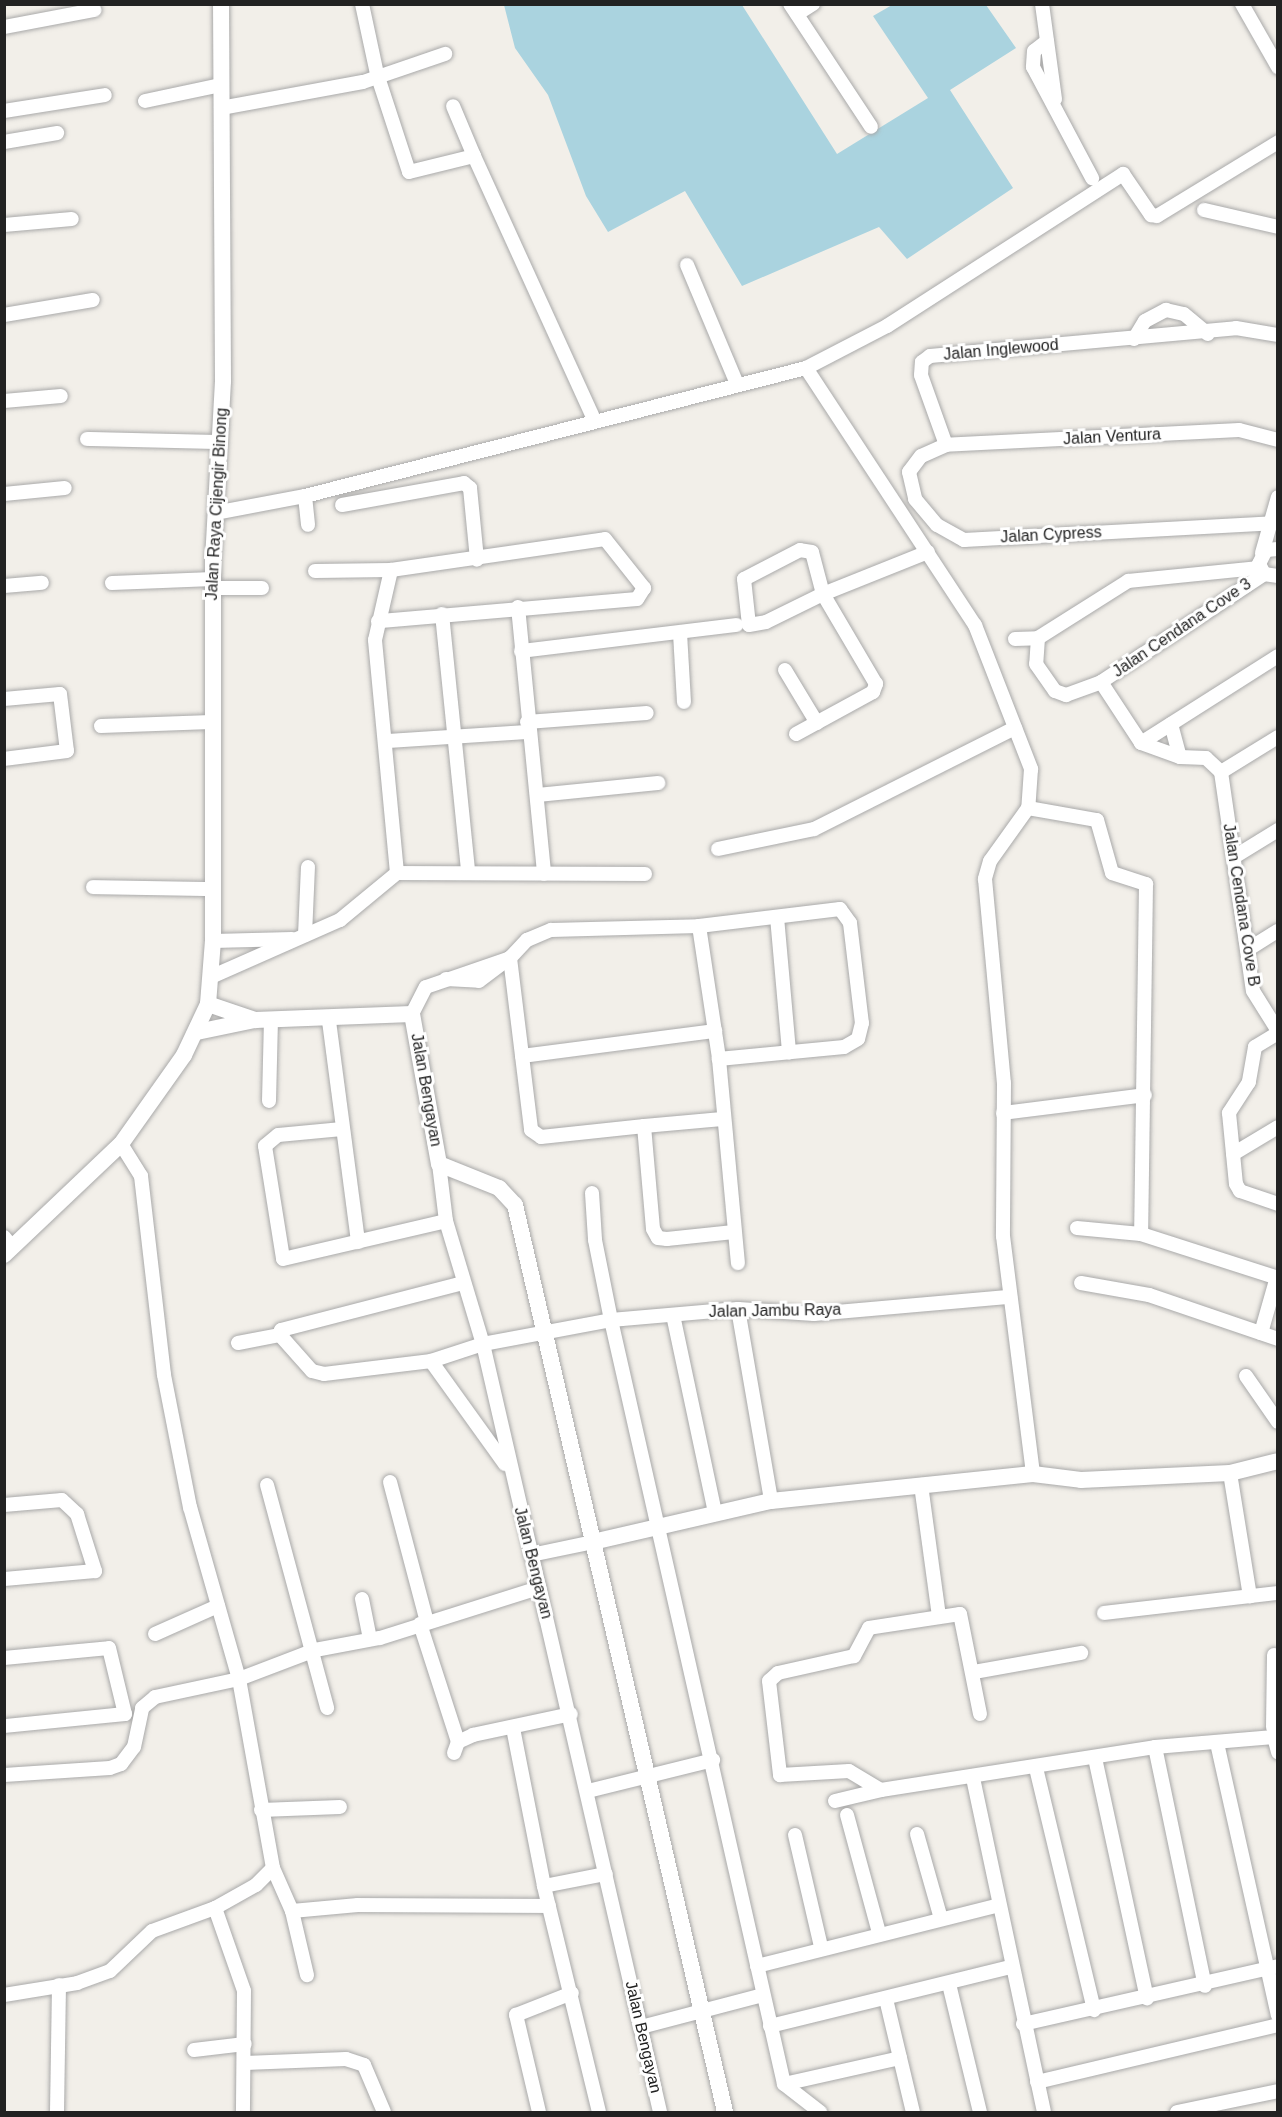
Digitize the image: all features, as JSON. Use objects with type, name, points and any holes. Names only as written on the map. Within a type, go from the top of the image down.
[{"type":"street","name":"Jalan Raya Cijengir Binong","points":[[7,1246],[121,1143],[197,1032],[208,1004],[213,976],[211,722],[215,513],[220,442],[221,4]]},
{"type":"street","points":[[362,4],[377,74],[409,172],[474,156]]},
{"type":"street","points":[[813,4],[793,9],[871,127]]},
{"type":"street","points":[[1242,4],[1278,67]]},
{"type":"street","points":[[1043,5],[1047,40],[1031,58],[1092,178]]},
{"type":"street","points":[[4,27],[94,10]]},
{"type":"street","points":[[221,108],[377,74],[445,54]]},
{"type":"street","points":[[145,101],[221,85]]},
{"type":"street","points":[[4,111],[105,95]]},
{"type":"street","points":[[453,106],[594,419]]},
{"type":"street","points":[[4,142],[57,133]]},
{"type":"street","points":[[215,513],[305,496],[594,419],[806,368],[887,326],[1123,174],[1151,215],[1157,216],[1278,142]]},
{"type":"street","points":[[1204,210],[1278,227]]},
{"type":"street","points":[[4,225],[72,219]]},
{"type":"street","points":[[687,265],[737,384]]},
{"type":"street","points":[[4,315],[93,300]]},
{"type":"street","points":[[1134,339],[1145,321],[1166,310],[1184,314],[1208,334]]},
{"type":"street","name":"Jalan Inglewood","points":[[946,445],[921,375],[922,362],[930,356],[1208,334],[1236,328],[1278,335]]},
{"type":"street","points":[[806,368],[975,625],[1031,769],[1028,808],[990,861],[985,879],[1003,1113],[1000,1172],[1010,1297],[1033,1474]]},
{"type":"street","points":[[4,401],[61,396]]},
{"type":"street","name":"Jalan Ventura","points":[[946,445],[1239,430],[1278,440]]},
{"type":"street","points":[[87,439],[220,442]]},
{"type":"street","name":"Jalan Cypress","points":[[946,445],[921,456],[909,472],[915,499],[937,525],[964,540],[1275,526]]},
{"type":"street","points":[[342,505],[464,483],[470,488],[477,560]]},
{"type":"street","points":[[4,494],[65,488]]},
{"type":"street","points":[[305,496],[308,525]]},
{"type":"street","points":[[1015,639],[1038,638],[1128,581],[1271,576],[1262,553],[1275,526],[1278,497]]},
{"type":"street","points":[[315,571],[391,570],[610,540],[644,588],[638,599],[518,607],[378,621]]},
{"type":"street","points":[[796,734],[876,687],[823,594],[808,549],[744,579],[749,625],[823,594],[928,552]]},
{"type":"street","points":[[1262,553],[1278,549]]},
{"type":"street","points":[[391,570],[378,621],[376,661],[388,741],[397,873]]},
{"type":"street","name":"Jalan Cendana Cove 3","points":[[1038,638],[1036,664],[1055,691],[1066,695],[1101,682],[1271,576]]},
{"type":"street","points":[[4,586],[42,583]]},
{"type":"street","points":[[112,583],[213,584],[262,588]]},
{"type":"street","points":[[518,607],[527,727],[537,795],[544,874]]},
{"type":"street","points":[[442,614],[457,736],[468,872]]},
{"type":"street","points":[[520,651],[736,625]]},
{"type":"street","points":[[680,633],[684,702]]},
{"type":"street","points":[[1141,743],[1278,656]]},
{"type":"street","points":[[785,670],[817,723]]},
{"type":"street","points":[[1101,682],[1141,743],[1180,757],[1206,758],[1221,772],[1278,737]]},
{"type":"street","points":[[4,699],[60,694],[66,751],[4,759]]},
{"type":"street","points":[[388,741],[457,736],[647,713]]},
{"type":"street","points":[[101,726],[211,722]]},
{"type":"street","points":[[1171,724],[1180,757]]},
{"type":"street","points":[[718,849],[814,829],[1015,728]]},
{"type":"street","name":"Jalan Cendana Cove B","points":[[1221,772],[1253,991],[1278,1032]]},
{"type":"street","points":[[537,795],[658,783]]},
{"type":"street","points":[[1028,808],[1097,820],[1112,873],[1146,884],[1142,1234]]},
{"type":"street","points":[[1233,857],[1278,830]]},
{"type":"street","points":[[299,937],[308,867]]},
{"type":"street","points":[[213,976],[340,920],[397,873],[645,873]]},
{"type":"street","points":[[93,887],[213,889]]},
{"type":"street","points":[[197,1032],[263,1020],[329,1021],[412,1014],[426,987],[510,958],[527,940],[550,930],[699,926],[840,909],[847,915],[862,1023],[858,1039],[844,1047],[719,1059]]},
{"type":"street","points":[[777,917],[789,1052]]},
{"type":"street","points":[[699,926],[719,1059],[722,1119],[738,1263]]},
{"type":"street","points":[[1247,950],[1278,931]]},
{"type":"street","points":[[213,941],[299,937]]},
{"type":"street","points":[[510,958],[522,1056],[535,1135],[722,1119]]},
{"type":"street","points":[[208,1004],[263,1020]]},
{"type":"street","name":"Jalan Bengayan","points":[[412,1014],[439,1164],[446,1221],[483,1344],[509,1469],[570,1714],[660,2112]]},
{"type":"street","points":[[263,1020],[268,1101]]},
{"type":"street","points":[[329,1021],[358,1242]]},
{"type":"street","points":[[522,1056],[715,1031]]},
{"type":"street","points":[[1278,1032],[1256,1047],[1249,1082],[1231,1107],[1233,1154],[1240,1191],[1278,1204]]},
{"type":"street","points":[[1003,1113],[1145,1095]]},
{"type":"street","points":[[644,1126],[658,1238],[734,1232]]},
{"type":"street","points":[[1233,1154],[1278,1126]]},
{"type":"street","points":[[342,1129],[278,1135],[265,1146],[278,1252],[283,1259],[446,1221]]},
{"type":"street","points":[[121,1143],[141,1176],[147,1200],[165,1375],[190,1507],[239,1679],[273,1868],[292,1911],[307,1975]]},
{"type":"street","points":[[439,1164],[499,1188],[515,1205],[540,1332],[650,1777],[700,2009],[725,2112]]},
{"type":"street","points":[[592,1193],[594,1240],[611,1320],[657,1527],[713,1760],[784,2084],[820,2112]]},
{"type":"street","points":[[1077,1228],[1142,1234],[1277,1277],[1261,1333]]},
{"type":"street","points":[[238,1343],[280,1335],[282,1330],[463,1283]]},
{"type":"street","points":[[1081,1283],[1149,1295],[1278,1339]]},
{"type":"street","name":"Jalan Jambu Raya","points":[[280,1335],[317,1373],[431,1361],[483,1344],[611,1320],[738,1309],[814,1314],[1010,1297]]},
{"type":"street","points":[[738,1309],[771,1501]]},
{"type":"street","points":[[673,1314],[715,1512]]},
{"type":"street","points":[[431,1361],[509,1469]]},
{"type":"street","points":[[1246,1376],[1278,1422]]},
{"type":"street","points":[[531,1555],[771,1501],[1033,1474],[1081,1480],[1230,1473],[1278,1461]]},
{"type":"street","points":[[1230,1473],[1250,1596]]},
{"type":"street","points":[[390,1482],[456,1748],[513,1728],[570,1714]]},
{"type":"street","points":[[267,1485],[315,1650],[327,1708]]},
{"type":"street","points":[[921,1485],[939,1616]]},
{"type":"street","points":[[4,1504],[62,1500],[77,1514],[95,1571],[4,1579]]},
{"type":"street","points":[[4,1775],[76,1773],[121,1764],[134,1748],[148,1702],[239,1679],[315,1650],[370,1639],[539,1588]]},
{"type":"street","points":[[1104,1613],[1278,1593]]},
{"type":"street","points":[[362,1599],[370,1639]]},
{"type":"street","points":[[155,1634],[218,1606]]},
{"type":"street","points":[[880,1790],[849,1771],[780,1774],[769,1681],[778,1673],[854,1656],[869,1628],[939,1616],[963,1615],[980,1714]]},
{"type":"street","points":[[4,1658],[110,1648],[125,1714],[4,1726]]},
{"type":"street","points":[[974,1672],[1081,1653]]},
{"type":"street","points":[[1274,1655],[1275,1730],[1278,1752]]},
{"type":"street","points":[[513,1728],[544,1886],[573,1993],[599,2112]]},
{"type":"street","points":[[835,1801],[880,1790],[973,1779],[1155,1747],[1217,1743],[1275,1730]]},
{"type":"street","points":[[1217,1743],[1273,1968],[1278,2015]]},
{"type":"street","points":[[1155,1747],[1205,1986]]},
{"type":"street","points":[[1095,1758],[1147,1998]]},
{"type":"street","points":[[588,1791],[713,1760]]},
{"type":"street","points":[[1036,1768],[1094,2010]]},
{"type":"street","points":[[973,1779],[996,1906],[1044,2112]]},
{"type":"street","points":[[261,1810],[340,1807]]},
{"type":"street","points":[[847,1815],[879,1933]]},
{"type":"street","points":[[917,1834],[941,1919]]},
{"type":"street","points":[[795,1835],[821,1947]]},
{"type":"street","points":[[4,1995],[59,1985],[110,1971],[152,1931],[215,1908],[256,1884],[273,1868]]},
{"type":"street","points":[[544,1886],[606,1874]]},
{"type":"street","points":[[292,1911],[358,1905],[549,1906]]},
{"type":"street","points":[[757,1966],[821,1947],[996,1906]]},
{"type":"street","points":[[215,1908],[239,1970],[245,2063],[238,2111]]},
{"type":"street","points":[[770,2026],[1011,1967]]},
{"type":"street","points":[[1023,2024],[1205,1986],[1273,1968]]},
{"type":"street","points":[[949,1984],[980,2112]]},
{"type":"street","points":[[57,2112],[59,1985]]},
{"type":"street","points":[[539,2112],[516,2015],[573,1993]]},
{"type":"street","points":[[641,2027],[700,2009],[763,1995]]},
{"type":"street","points":[[886,1999],[913,2112]]},
{"type":"street","points":[[1037,2082],[1278,2025]]},
{"type":"street","points":[[194,2050],[245,2044]]},
{"type":"street","points":[[784,2084],[900,2058]]},
{"type":"street","points":[[245,2063],[346,2059],[364,2065],[384,2112]]},
{"type":"street","points":[[1177,2112],[1278,2091]]},
{"type":"water","points":[[504,5],[742,5],[837,154],[928,98],[873,16],[892,5],[986,5],[1016,48],[950,90],[1013,188],[907,259],[879,227],[742,286],[685,191],[608,232],[586,196],[548,95],[515,48]]}]
